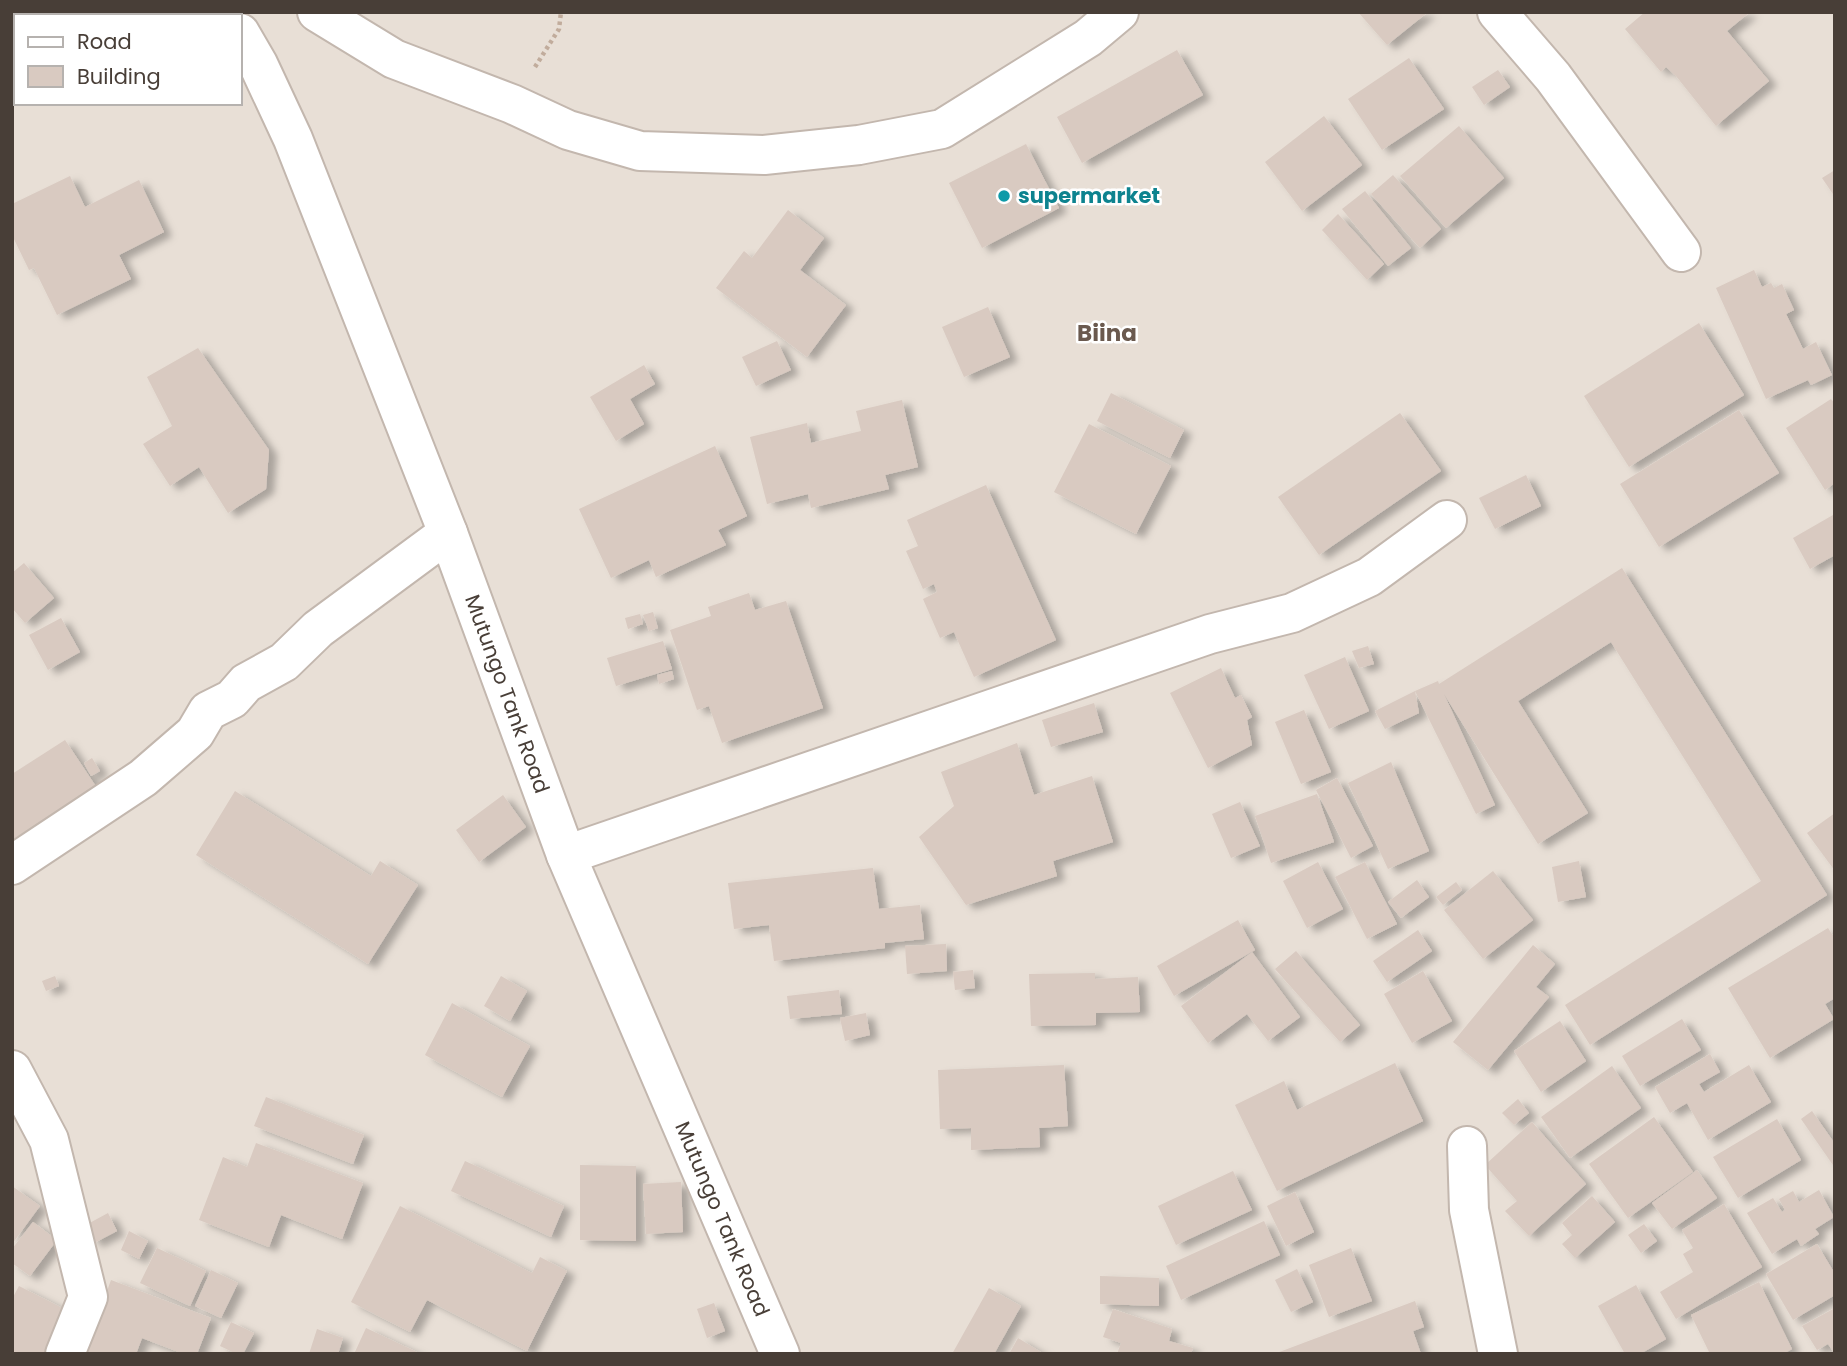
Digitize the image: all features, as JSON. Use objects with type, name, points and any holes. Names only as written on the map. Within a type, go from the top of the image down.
[{"type":"street","points":[[317,12],[394,59],[512,104],[568,130],[640,150],[764,155],[859,145],[942,129],[1088,38],[1119,12]]},
{"type":"street","points":[[1497,12],[1553,77],[1681,252]]},
{"type":"street","name":"Mutungo Tank Road","points":[[242,36],[293,139],[448,533],[566,855],[780,1354]]},
{"type":"street","points":[[566,855],[1210,634],[1292,613],[1369,577],[1447,520]]},
{"type":"street","points":[[12,865],[144,778],[195,733],[208,711],[233,699],[246,683],[284,662],[318,629],[448,533]]},
{"type":"street","points":[[12,1070],[49,1140],[88,1297],[65,1354]]},
{"type":"street","points":[[1467,1146],[1469,1210],[1498,1354]]},
{"type":"path","points":[[512,104],[559,29],[561,12]]},
{"type":"shaded area","points":[[12,12],[1835,12],[1835,1354],[12,1354]]},
{"type":"building","points":[[1358,12],[1428,12],[1387,45]]},
{"type":"building","points":[[1645,12],[1750,12],[1727,31],[1769,81],[1716,126],[1676,76],[1666,67],[1661,72],[1625,29]]},
{"type":"building","points":[[1177,50],[1203,95],[1082,163],[1057,117]]},
{"type":"building","points":[[1409,58],[1444,109],[1382,150],[1348,99]]},
{"type":"building","points":[[1498,70],[1510,87],[1484,105],[1472,87]]},
{"type":"building","points":[[1324,116],[1362,165],[1302,211],[1265,162]]},
{"type":"building","points":[[1459,126],[1504,178],[1446,228],[1400,176]]},
{"type":"building","name":"supermarket","points":[[1026,144],[1059,208],[982,248],[949,183]]},
{"type":"building","points":[[1835,170],[1835,197],[1822,178]]},
{"type":"building","points":[[1393,175],[1441,229],[1420,248],[1371,194]]},
{"type":"building","points":[[70,176],[85,207],[139,180],[164,232],[119,255],[131,279],[57,315],[34,268],[29,270],[12,235],[12,204]]},
{"type":"building","points":[[1365,191],[1411,248],[1388,266],[1342,209]]},
{"type":"building","points":[[788,210],[824,238],[800,270],[846,305],[807,357],[716,288],[744,251],[752,258]]},
{"type":"building","points":[[1338,214],[1384,264],[1367,280],[1322,230]]},
{"type":"building","points":[[1754,270],[1762,287],[1771,283],[1774,288],[1782,284],[1794,310],[1786,314],[1803,349],[1816,342],[1832,375],[1811,385],[1808,380],[1766,399],[1716,288]]},
{"type":"building","points":[[988,307],[1010,357],[964,377],[942,327]]},
{"type":"building","points":[[1699,323],[1744,395],[1629,467],[1584,396]]},
{"type":"building","points":[[777,341],[791,370],[756,386],[742,357]]},
{"type":"building","points":[[198,348],[269,450],[266,489],[228,513],[199,467],[170,486],[143,444],[172,426],[147,377]]},
{"type":"building","points":[[644,365],[655,384],[630,399],[644,424],[616,441],[590,397]]},
{"type":"building","points":[[1111,393],[1184,430],[1170,458],[1097,421]]},
{"type":"building","points":[[1831,399],[1835,404],[1835,483],[1825,490],[1786,428]]},
{"type":"building","points":[[902,400],[918,467],[885,475],[889,489],[811,508],[808,494],[767,504],[750,437],[807,423],[811,443],[861,431],[856,411]]},
{"type":"building","points":[[1739,410],[1779,473],[1659,547],[1620,484]]},
{"type":"building","points":[[1400,413],[1441,471],[1319,555],[1278,497]]},
{"type":"building","points":[[1089,424],[1171,466],[1136,534],[1054,492]]},
{"type":"building","points":[[715,446],[747,516],[718,530],[726,545],[656,577],[649,560],[611,578],[579,509]]},
{"type":"building","points":[[1526,475],[1541,506],[1495,529],[1479,498]]},
{"type":"building","points":[[986,485],[1056,640],[974,677],[954,632],[940,638],[923,599],[937,592],[934,584],[923,589],[906,551],[918,546],[907,520]]},
{"type":"building","points":[[1833,515],[1835,555],[1810,569],[1793,538]]},
{"type":"building","points":[[24,563],[54,598],[25,623],[12,608],[12,573]]},
{"type":"building","points":[[1622,568],[1827,895],[1590,1045],[1565,1005],[1761,881],[1611,642],[1518,701],[1588,813],[1538,844],[1444,694],[1495,805],[1476,814],[1415,691],[1438,681],[1439,684]]},
{"type":"building","points":[[749,593],[755,610],[786,601],[823,708],[722,743],[709,706],[697,710],[670,630],[711,616],[708,607]]},
{"type":"building","points":[[653,612],[658,628],[649,631],[643,615]]},
{"type":"building","points":[[640,614],[643,624],[628,629],[625,618]]},
{"type":"building","points":[[61,618],[80,652],[48,670],[29,635]]},
{"type":"building","points":[[663,641],[672,669],[616,686],[607,658]]},
{"type":"building","points":[[1368,646],[1374,664],[1359,668],[1352,651]]},
{"type":"building","points":[[1345,657],[1369,711],[1329,729],[1304,675]]},
{"type":"building","points":[[1221,668],[1235,698],[1241,695],[1252,717],[1247,720],[1252,745],[1208,768],[1170,693]]},
{"type":"building","points":[[672,671],[674,679],[659,684],[657,675]]},
{"type":"building","points":[[1415,691],[1419,713],[1385,729],[1375,711]]},
{"type":"building","points":[[1094,703],[1103,732],[1051,747],[1042,720]]},
{"type":"building","points":[[1304,710],[1331,772],[1301,784],[1275,722]]},
{"type":"building","points":[[65,740],[95,785],[12,840],[12,774]]},
{"type":"building","points":[[1017,743],[1034,795],[1092,776],[1113,842],[1053,861],[1057,876],[966,905],[919,837],[954,806],[941,772]]},
{"type":"building","points":[[92,758],[100,771],[91,776],[84,763]]},
{"type":"building","points":[[1391,762],[1429,851],[1388,869],[1348,783]]},
{"type":"building","points":[[1337,778],[1373,846],[1351,858],[1316,790]]},
{"type":"building","points":[[235,791],[371,876],[380,861],[418,885],[368,964],[196,855]]},
{"type":"building","points":[[1317,794],[1334,842],[1271,863],[1255,816]]},
{"type":"building","points":[[503,795],[526,827],[479,862],[456,830]]},
{"type":"building","points":[[1240,802],[1260,846],[1231,858],[1212,814]]},
{"type":"building","points":[[1835,813],[1835,871],[1807,833]]},
{"type":"building","points":[[1579,861],[1586,897],[1558,902],[1552,867]]},
{"type":"building","points":[[1318,862],[1343,909],[1307,928],[1283,881]]},
{"type":"building","points":[[1365,862],[1397,924],[1367,939],[1335,877]]},
{"type":"building","points":[[873,868],[879,909],[920,905],[924,939],[885,943],[885,948],[774,961],[769,925],[734,929],[728,883]]},
{"type":"building","points":[[1493,871],[1533,920],[1483,959],[1444,910]]},
{"type":"building","points":[[1417,880],[1429,897],[1401,918],[1388,902]]},
{"type":"building","points":[[1456,882],[1462,890],[1443,905],[1436,897]]},
{"type":"building","points":[[1238,920],[1255,950],[1174,996],[1157,966]]},
{"type":"building","points":[[1828,928],[1835,939],[1835,998],[1825,1004],[1834,1019],[1770,1058],[1728,988]]},
{"type":"building","points":[[1418,930],[1432,951],[1387,982],[1373,961]]},
{"type":"building","points":[[946,944],[947,971],[907,974],[905,946]]},
{"type":"building","points":[[1533,945],[1555,964],[1536,987],[1549,997],[1488,1070],[1453,1042]]},
{"type":"building","points":[[1296,951],[1360,1025],[1340,1042],[1275,969]]},
{"type":"building","points":[[1252,952],[1300,1017],[1268,1041],[1247,1014],[1208,1043],[1181,1006]]},
{"type":"building","points":[[973,970],[975,988],[955,990],[953,972]]},
{"type":"building","points":[[1423,971],[1452,1021],[1412,1043],[1384,994]]},
{"type":"building","points":[[1095,973],[1095,979],[1138,977],[1140,1012],[1096,1013],[1096,1025],[1031,1026],[1029,974]]},
{"type":"building","points":[[55,976],[59,986],[46,991],[42,981]]},
{"type":"building","points":[[501,976],[527,991],[510,1021],[484,1006]]},
{"type":"building","points":[[839,990],[842,1014],[790,1019],[787,996]]},
{"type":"building","points":[[452,1003],[530,1046],[502,1097],[425,1055]]},
{"type":"building","points":[[866,1013],[870,1035],[845,1041],[840,1018]]},
{"type":"building","points":[[1682,1019],[1701,1050],[1640,1086],[1622,1056]]},
{"type":"building","points":[[1560,1021],[1586,1061],[1541,1092],[1514,1051]]},
{"type":"building","points":[[1710,1054],[1720,1072],[1699,1084],[1704,1092],[1749,1065],[1771,1102],[1708,1140],[1687,1103],[1670,1113],[1655,1087]]},
{"type":"building","points":[[1395,1063],[1423,1121],[1277,1191],[1235,1105],[1284,1081],[1297,1110]]},
{"type":"building","points":[[1064,1065],[1068,1126],[1039,1128],[1040,1147],[971,1150],[971,1128],[940,1129],[938,1070]]},
{"type":"building","points":[[1612,1066],[1641,1108],[1570,1158],[1541,1117]]},
{"type":"building","points":[[266,1097],[364,1135],[353,1164],[254,1126]]},
{"type":"building","points":[[1518,1099],[1529,1113],[1514,1125],[1502,1113]]},
{"type":"building","points":[[1812,1111],[1835,1144],[1835,1168],[1801,1119]]},
{"type":"building","points":[[1654,1117],[1693,1172],[1628,1218],[1589,1164]]},
{"type":"building","points":[[1777,1119],[1801,1160],[1738,1198],[1713,1157]]},
{"type":"building","points":[[1532,1122],[1586,1184],[1529,1236],[1505,1211],[1517,1201],[1485,1165]]},
{"type":"building","points":[[256,1143],[363,1183],[342,1239],[281,1215],[269,1247],[199,1220],[223,1157],[247,1167]]},
{"type":"building","points":[[465,1161],[564,1206],[551,1237],[451,1191]]},
{"type":"building","points":[[580,1165],[636,1166],[636,1241],[580,1240]]},
{"type":"building","points":[[1697,1170],[1717,1198],[1672,1229],[1652,1203]]},
{"type":"building","points":[[1233,1171],[1252,1210],[1176,1245],[1158,1206]]},
{"type":"building","points":[[681,1182],[683,1232],[646,1234],[643,1184]]},
{"type":"building","points":[[12,1186],[40,1206],[12,1244]]},
{"type":"building","points":[[1819,1190],[1834,1217],[1815,1229],[1819,1234],[1801,1246],[1797,1239],[1772,1254],[1747,1213],[1773,1198],[1782,1212],[1785,1210],[1779,1199],[1793,1191],[1799,1202]]},
{"type":"building","points":[[1295,1192],[1314,1232],[1286,1246],[1267,1206]]},
{"type":"building","points":[[1592,1196],[1615,1222],[1575,1258],[1562,1244],[1572,1235],[1562,1223]]},
{"type":"building","points":[[1724,1204],[1762,1267],[1676,1319],[1660,1292],[1693,1272],[1683,1254],[1693,1248],[1682,1230]]},
{"type":"building","points":[[400,1206],[532,1273],[540,1257],[567,1271],[527,1351],[427,1300],[410,1332],[351,1302]]},
{"type":"building","points":[[108,1213],[117,1231],[94,1243],[84,1226]]},
{"type":"building","points":[[1264,1221],[1280,1255],[1181,1300],[1166,1266]]},
{"type":"building","points":[[33,1222],[57,1240],[30,1276],[12,1263],[12,1249]]},
{"type":"building","points":[[1644,1224],[1657,1241],[1641,1253],[1628,1235]]},
{"type":"building","points":[[129,1231],[148,1241],[139,1259],[121,1250]]},
{"type":"building","points":[[1817,1244],[1835,1274],[1835,1295],[1793,1320],[1766,1274]]},
{"type":"building","points":[[157,1248],[206,1271],[190,1306],[140,1283]]},
{"type":"building","points":[[1351,1248],[1372,1301],[1329,1317],[1309,1265]]},
{"type":"building","points":[[1297,1269],[1313,1302],[1291,1312],[1275,1280]]},
{"type":"building","points":[[211,1270],[238,1283],[221,1318],[195,1306]]},
{"type":"building","points":[[1100,1276],[1159,1278],[1159,1306],[1100,1304]]},
{"type":"building","points":[[111,1280],[211,1318],[197,1354],[184,1354],[142,1338],[136,1354],[84,1354]]},
{"type":"building","points":[[1759,1282],[1792,1349],[1783,1354],[1710,1354],[1691,1315]]},
{"type":"building","points":[[1636,1285],[1666,1339],[1640,1354],[1625,1354],[1598,1306]]},
{"type":"building","points":[[19,1286],[72,1313],[52,1354],[12,1354],[12,1299]]},
{"type":"building","points":[[989,1288],[1021,1306],[994,1354],[952,1354]]},
{"type":"building","points":[[1415,1301],[1424,1327],[1413,1331],[1421,1354],[1274,1354]]},
{"type":"building","points":[[714,1303],[725,1331],[707,1338],[697,1309]]},
{"type":"building","points":[[1835,1308],[1835,1354],[1828,1344],[1817,1350],[1802,1326]]},
{"type":"building","points":[[1113,1309],[1172,1329],[1169,1341],[1193,1348],[1191,1354],[1117,1354],[1121,1343],[1103,1337]]},
{"type":"building","points":[[231,1322],[254,1333],[243,1354],[220,1346]]},
{"type":"building","points":[[366,1328],[421,1354],[354,1354]]},
{"type":"building","points":[[317,1329],[343,1338],[338,1354],[309,1354]]},
{"type":"building","points":[[1018,1338],[1044,1354],[1009,1354]]},
{"type":"place","name":"supermarket","points":[[1004,196]]},
{"type":"district","name":"Biina","points":[[1107,333]]}]
